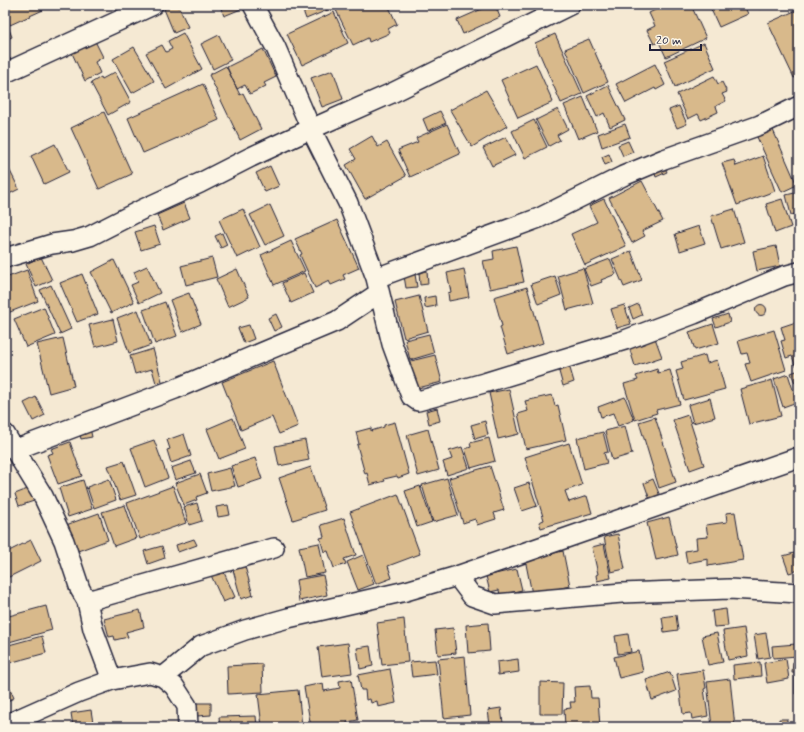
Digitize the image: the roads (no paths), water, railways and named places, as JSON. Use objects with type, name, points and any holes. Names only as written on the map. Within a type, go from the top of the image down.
[{"type":"street","points":[[5,73],[153,5]]},
{"type":"street","points":[[254,5],[276,48],[310,129],[348,203],[378,285],[392,344],[411,396],[418,401],[484,383],[625,340],[694,314],[784,276],[799,272]]},
{"type":"street","points":[[5,258],[52,244],[73,241],[90,236],[310,129],[392,93],[570,5]]},
{"type":"street","points":[[112,680],[93,629],[87,601],[80,589],[64,541],[43,496],[9,442],[175,389],[337,321],[378,285],[539,218],[623,176],[664,159],[760,125],[799,106]]},
{"type":"street","points":[[162,677],[201,646],[245,630],[288,618],[406,591],[457,576],[799,457]]},
{"type":"street","points":[[87,601],[274,548]]},
{"type":"street","points":[[457,576],[472,596],[495,604],[622,593],[729,588],[799,593]]},
{"type":"street","points":[[5,725],[79,692],[112,680],[150,673],[162,677],[174,686],[187,706],[188,727]]}]
